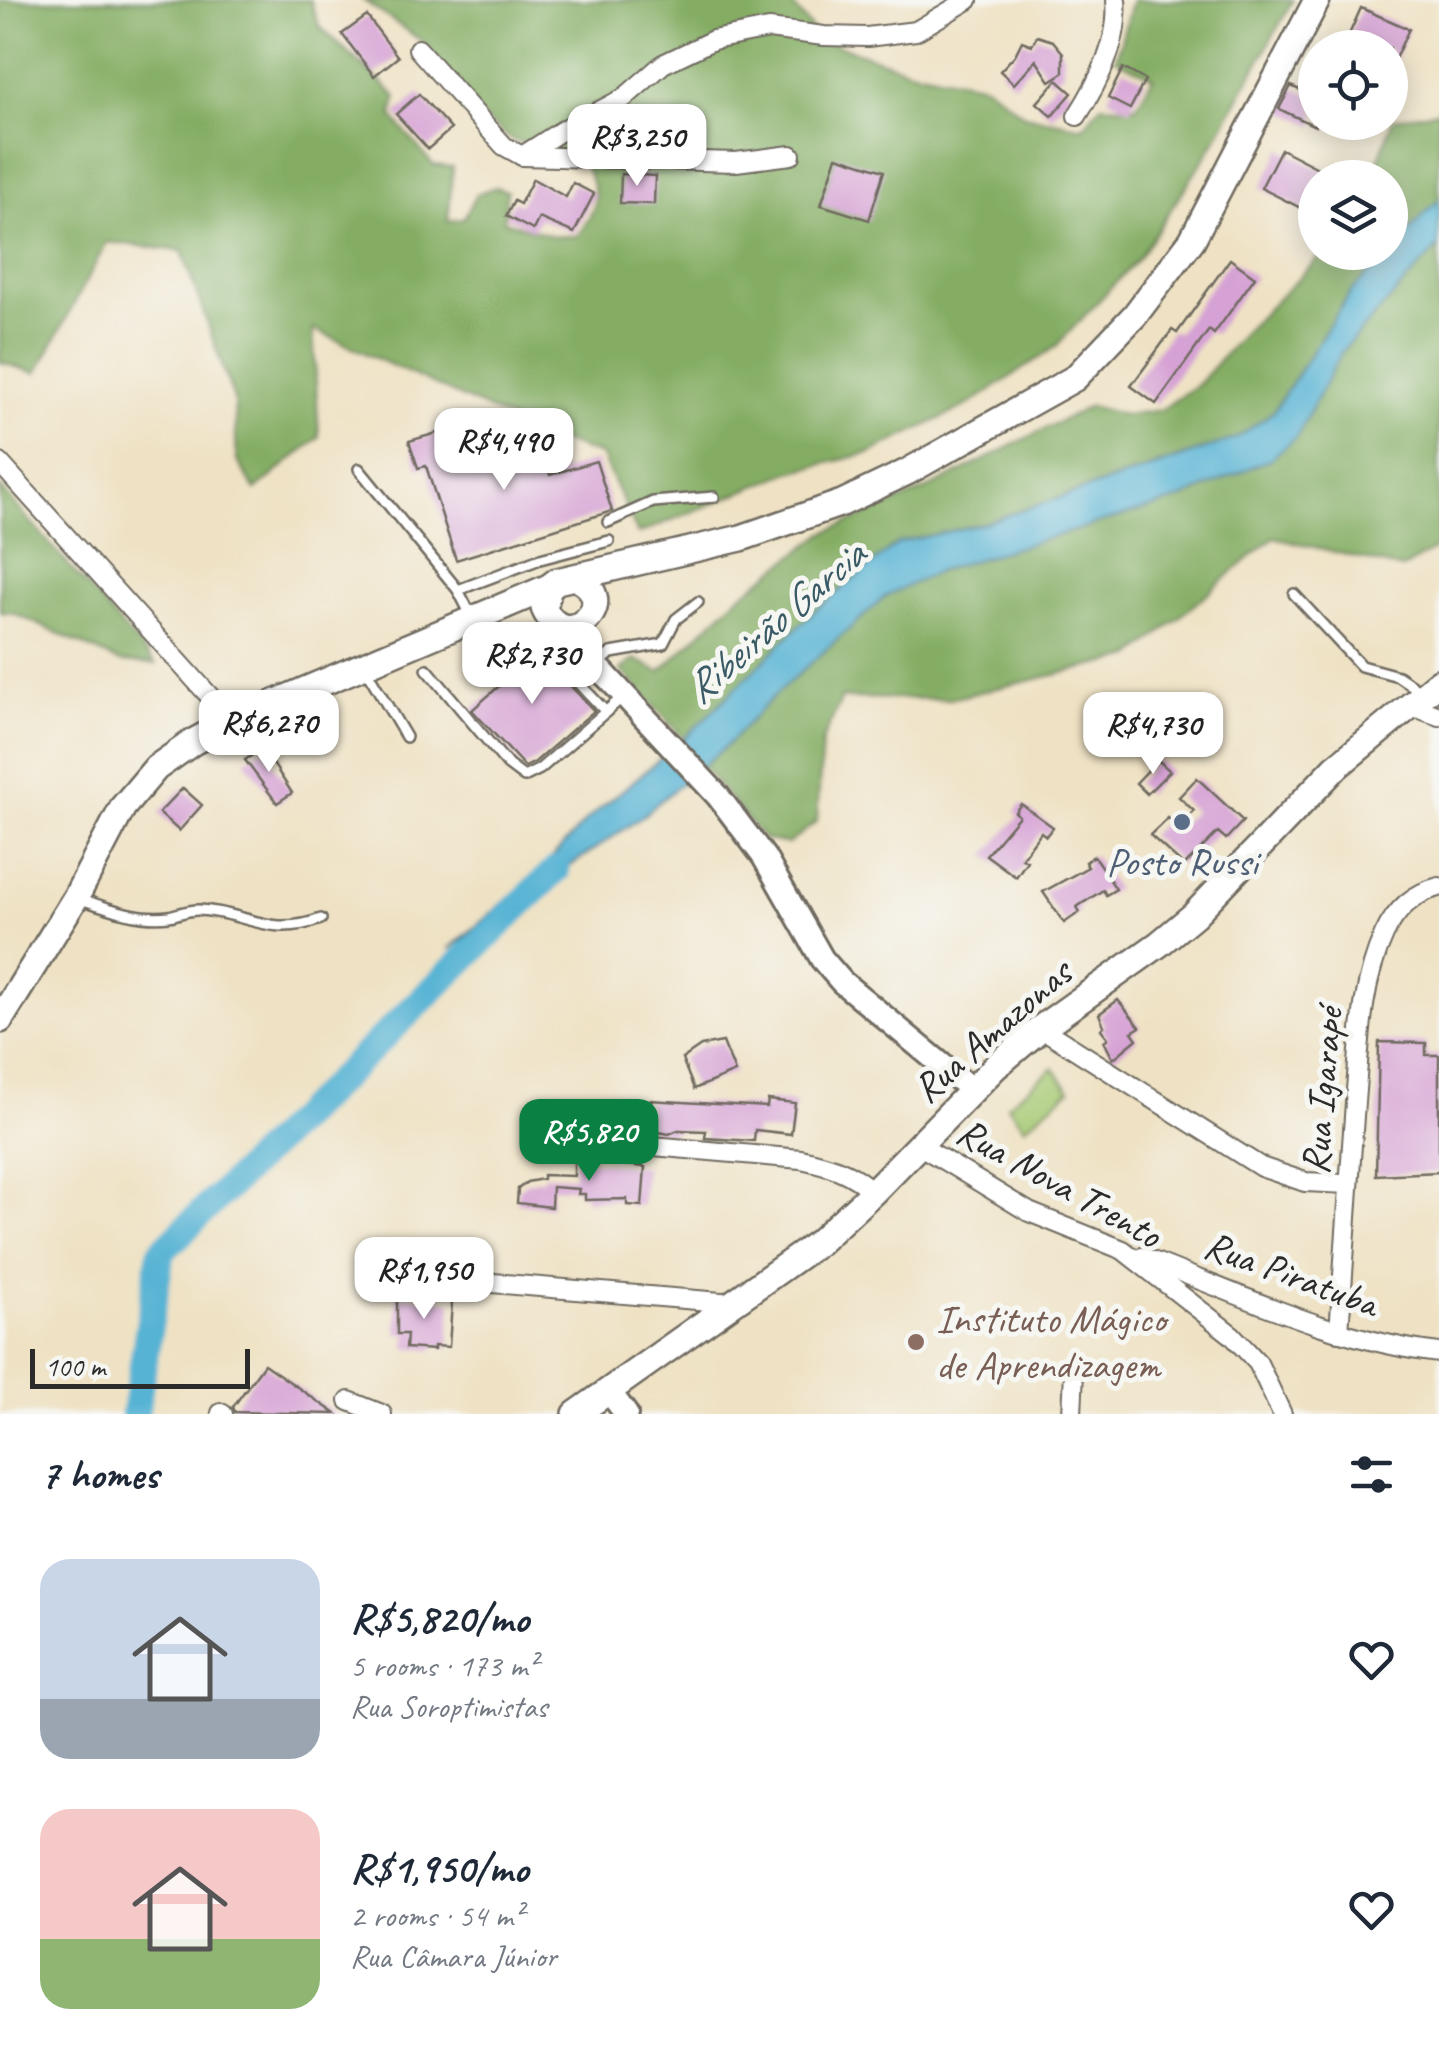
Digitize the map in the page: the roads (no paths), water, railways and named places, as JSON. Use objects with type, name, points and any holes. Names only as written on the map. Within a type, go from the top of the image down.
[{"type":"main road","points":[[0,1020],[76,897],[123,807],[156,768],[193,742],[232,721],[557,581],[697,549],[786,524],[842,502],[906,472],[1076,378],[1135,315],[1192,240],[1318,0]]},
{"type":"main road","points":[[472,618],[533,614],[556,624],[582,625],[607,588],[697,549]]},
{"type":"main road","points":[[576,578],[589,587],[592,610]]},
{"type":"main road","points":[[550,587],[544,608],[556,624]]},
{"type":"main road","name":"Rua Amazonas","points":[[576,1414],[820,1242],[972,1090],[1041,1028],[1194,914],[1336,768],[1428,700]]},
{"type":"street","points":[[522,156],[624,98],[663,64],[713,40],[768,29],[868,37],[916,32],[968,0]]},
{"type":"street","points":[[1077,116],[1098,82],[1111,38],[1116,0]]},
{"type":"street","points":[[418,49],[504,146],[522,156],[736,162],[791,154]]},
{"type":"street","points":[[0,463],[232,721]]},
{"type":"street","points":[[592,610],[596,664]]},
{"type":"street","points":[[556,624],[718,796],[764,857],[822,959],[842,982],[972,1090]]},
{"type":"street","name":"Rua Igarapé","points":[[1339,1332],[1361,1031],[1372,968],[1396,914],[1412,898],[1439,886]]},
{"type":"street","points":[[1041,1028],[1260,1167],[1305,1182],[1348,1184]]},
{"type":"street","points":[[550,1138],[800,1159],[848,1173],[874,1192]]},
{"type":"street","name":"Rua Nova Trento","points":[[919,1145],[1028,1212],[1123,1250],[1232,1335],[1258,1364],[1282,1414]]},
{"type":"street","name":"Rua Piratuba","points":[[1123,1250],[1339,1332],[1394,1348],[1439,1353]]},
{"type":"street","points":[[396,1275],[732,1303]]},
{"type":"street","points":[[1072,1414],[1074,1371]]},
{"type":"street","points":[[609,1391],[626,1414]]},
{"type":"street","points":[[349,1401],[382,1414]]},
{"type":"lane","points":[[358,469],[458,590],[472,618],[475,639],[484,644],[535,636],[606,712]]},
{"type":"lane","points":[[608,522],[653,502],[714,497]]},
{"type":"lane","points":[[458,590],[540,560],[609,541]]},
{"type":"lane","points":[[1294,594],[1362,666],[1412,683],[1428,700]]},
{"type":"lane","points":[[596,664],[611,653],[662,644],[669,638],[676,619],[698,602]]},
{"type":"lane","points":[[364,666],[406,737]]},
{"type":"lane","points":[[427,668],[508,765],[524,777],[540,769],[625,695]]},
{"type":"lane","points":[[76,897],[136,916],[167,916],[196,910],[282,928],[298,928],[321,920]]},
{"type":"water","points":[[1439,199],[1439,246],[1342,351],[1297,436],[1272,458],[1180,499],[941,570],[886,596],[774,696],[726,746],[640,818],[449,949],[532,879],[589,818],[684,739],[812,613],[898,543],[981,524],[1154,467],[1237,438],[1273,412],[1351,292],[1372,270],[1408,270],[1408,232]]},
{"type":"waterway","name":"Ribeirão Garcia","points":[[135,1414],[161,1252],[556,870]]},
{"type":"place","name":"Posto Russi","points":[[1182,822]]},
{"type":"place","name":"Instituto Mágico de Aprendizagem","points":[[916,1342]]}]
